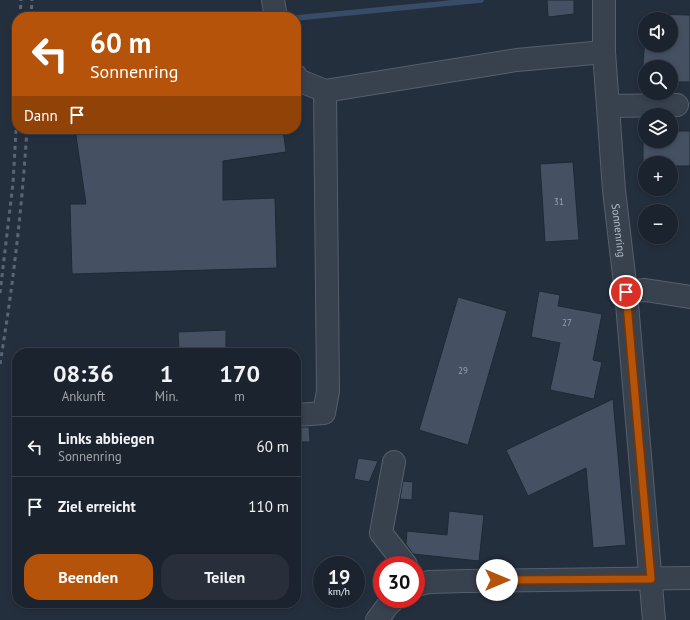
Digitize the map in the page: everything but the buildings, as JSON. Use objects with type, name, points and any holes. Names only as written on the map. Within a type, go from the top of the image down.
[{"type":"street","name":"Sonnenring","points":[[604,0],[604,52],[614,190],[626,292],[654,620]]},
{"type":"street","points":[[301,81],[325,91],[517,60],[604,52]]},
{"type":"street","points":[[301,415],[324,413],[328,391],[325,91]]},
{"type":"street","points":[[608,106],[677,105]]},
{"type":"street","points":[[626,292],[645,290],[690,297]]},
{"type":"street","points":[[394,462],[381,533],[399,556]]},
{"type":"street","points":[[425,583],[466,581],[690,578]]},
{"type":"street","points":[[377,620],[386,608]]},
{"type":"waterway","points":[[301,18],[481,0]]},
{"type":"railway","points":[[20,12],[21,0]]},
{"type":"railway","points":[[31,12],[32,0]]},
{"type":"railway","points":[[0,293],[13,183],[16,134]]},
{"type":"railway","points":[[0,364],[16,247],[27,134]]},
{"type":"route","points":[[497,580],[651,579],[626,292]]}]
